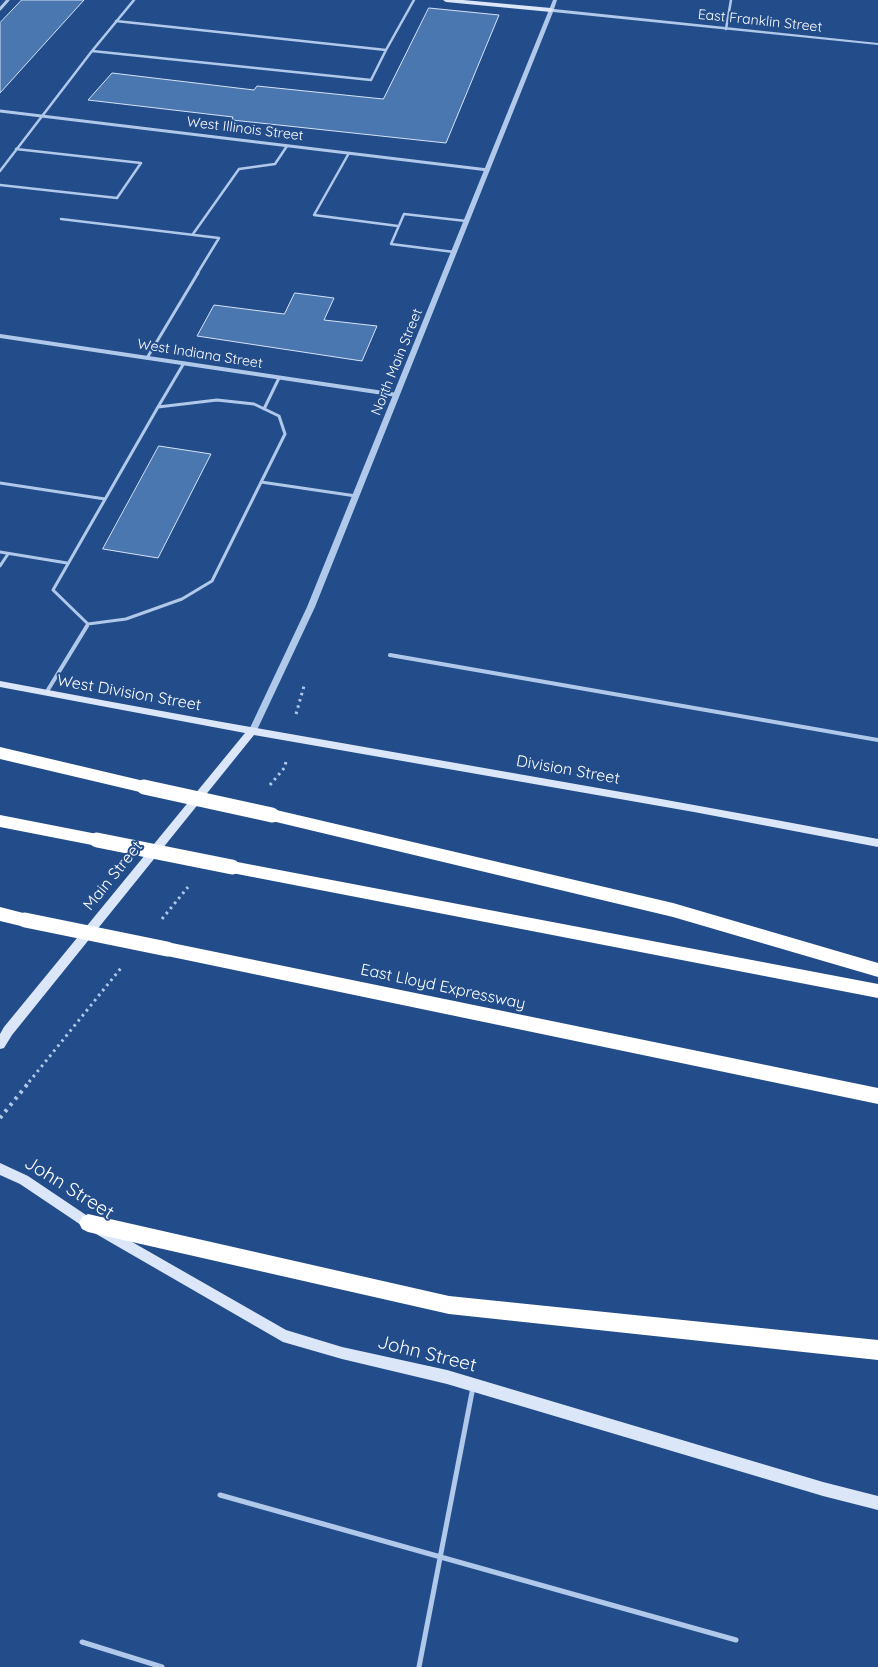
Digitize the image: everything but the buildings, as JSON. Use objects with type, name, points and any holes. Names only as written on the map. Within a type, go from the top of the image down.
[{"type":"highway","points":[[0,752],[673,910],[878,970]]},
{"type":"highway","points":[[0,821],[878,991]]},
{"type":"highway","name":"East Lloyd Expressway","points":[[0,914],[878,1096]]},
{"type":"highway","points":[[88,1223],[449,1305],[878,1350]]},
{"type":"main road","points":[[446,0],[551,10]]},
{"type":"main road","name":"West Division Street","points":[[0,684],[253,730]]},
{"type":"main road","name":"Division Street","points":[[253,730],[694,808],[878,843]]},
{"type":"main road","name":"Main Street","points":[[0,1044],[4,1033],[253,730]]},
{"type":"main road","name":"John Street","points":[[0,1169],[24,1180],[88,1223],[284,1336],[342,1353],[447,1377],[823,1489],[878,1503]]},
{"type":"street","points":[[0,8],[8,0]]},
{"type":"street","name":"North Main Street","points":[[253,730],[311,607],[398,395],[555,0]]},
{"type":"street","name":"East Franklin Street","points":[[551,10],[878,44]]},
{"type":"street","name":"West Illinois Street","points":[[0,111],[488,170]]},
{"type":"street","name":"West Indiana Street","points":[[0,336],[398,395]]},
{"type":"lane","points":[[0,170],[134,0]]},
{"type":"lane","points":[[92,51],[371,80],[414,0]]},
{"type":"lane","points":[[726,28],[731,0]]},
{"type":"lane","points":[[116,21],[386,50]]},
{"type":"lane","points":[[193,234],[239,169],[275,164],[287,146]]},
{"type":"lane","points":[[0,185],[118,198],[141,163],[16,149]]},
{"type":"lane","points":[[349,153],[314,215],[398,226]]},
{"type":"lane","points":[[454,252],[391,244],[404,214],[466,221]]},
{"type":"lane","points":[[61,219],[219,238],[147,358]]},
{"type":"lane","points":[[88,624],[53,590],[184,364]]},
{"type":"lane","points":[[264,409],[279,378]]},
{"type":"lane","points":[[88,624],[126,619],[182,599],[212,581],[285,434],[279,416],[254,404],[217,400],[158,407]]},
{"type":"lane","points":[[261,482],[356,496]]},
{"type":"lane","points":[[0,484],[105,499]]},
{"type":"lane","points":[[0,552],[67,563]]},
{"type":"lane","points":[[0,566],[8,554]]},
{"type":"lane","points":[[46,693],[88,624]]},
{"type":"lane","points":[[390,655],[878,740]]},
{"type":"lane","points":[[419,1667],[474,1385]]},
{"type":"lane","points":[[220,1495],[736,1640]]},
{"type":"lane","points":[[82,1642],[162,1667]]},
{"type":"path","points":[[266,790],[285,767],[290,736],[304,683]]},
{"type":"path","points":[[160,921],[191,882]]},
{"type":"path","points":[[0,1118],[122,967]]}]
